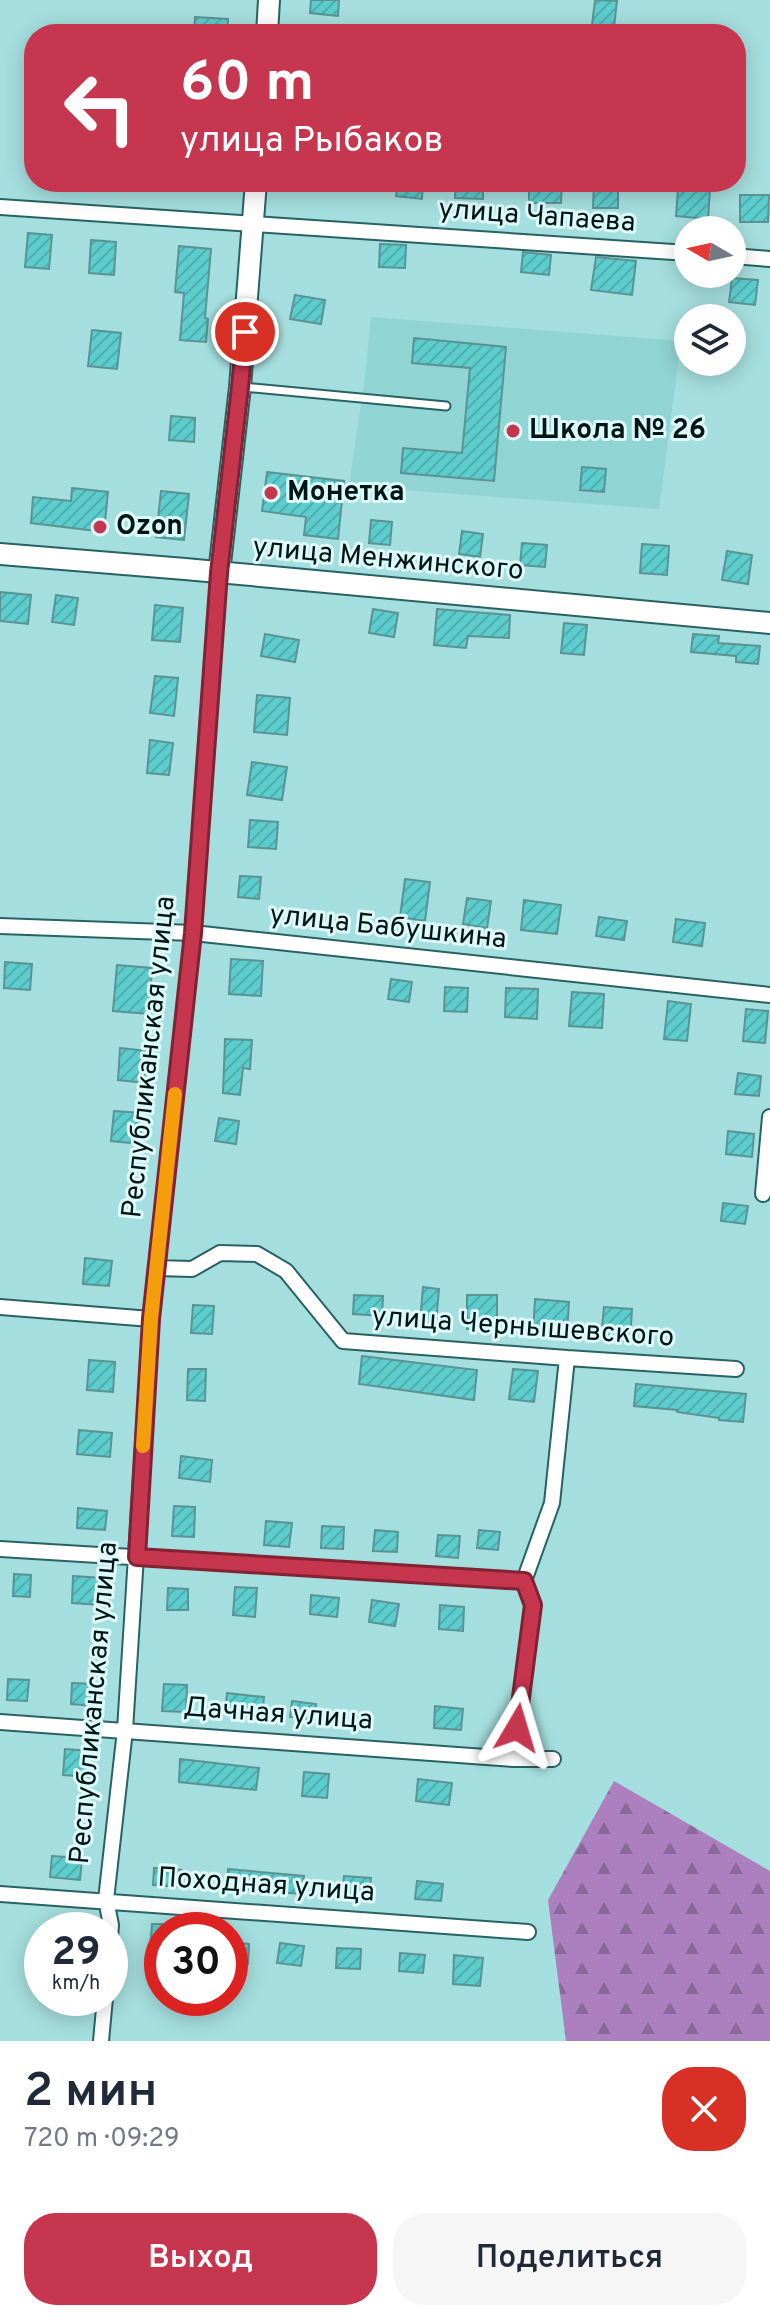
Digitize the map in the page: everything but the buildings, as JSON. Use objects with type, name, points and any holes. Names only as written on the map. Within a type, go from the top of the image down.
[{"type":"main road","points":[[268,24],[269,0]]},
{"type":"main road","name":"Республиканская улица","points":[[219,573],[240,387],[255,192]]},
{"type":"main road","name":"улица Менжинского","points":[[0,554],[770,623]]},
{"type":"street","name":"улица Чапаева","points":[[0,207],[674,252]]},
{"type":"street","points":[[746,257],[770,259]]},
{"type":"street","name":"Республиканская улица","points":[[108,1912],[106,1900],[125,1730],[151,1319],[193,933],[219,573]]},
{"type":"street","name":"улица Бабушкина","points":[[0,926],[193,933],[770,995]]},
{"type":"street","points":[[763,1194],[770,1117]]},
{"type":"street","name":"улица Чернышевского","points":[[156,1268],[192,1269],[220,1253],[257,1254],[286,1271],[343,1341],[736,1369]]},
{"type":"street","points":[[0,1307],[151,1319]]},
{"type":"street","points":[[513,1759],[533,1605],[524,1581],[552,1503],[567,1358]]},
{"type":"street","points":[[0,1549],[524,1581]]},
{"type":"street","name":"Дачная улица","points":[[0,1722],[513,1759],[553,1759]]},
{"type":"street","name":"Походная улица","points":[[0,1894],[528,1932]]},
{"type":"street","points":[[101,2041],[103,2016]]},
{"type":"lane","points":[[240,387],[446,406]]},
{"type":"shaded area","name":"Школа № 26","points":[[371,317],[674,340],[674,376],[676,376],[659,509],[349,486]]},
{"type":"green space","points":[[614,1781],[770,1871],[770,2041],[566,2041],[548,1900]]},
{"type":"slow traffic","points":[[143,1446],[151,1319],[175,1094]]},
{"type":"place","name":"Школа № 26","points":[[513,431]]},
{"type":"place","name":"Монетка","points":[[271,493]]},
{"type":"place","name":"Ozon","points":[[100,527]]},
{"type":"route","points":[[245,332],[219,573],[193,933],[151,1319],[137,1557],[524,1581],[533,1605],[517,1728]]}]
